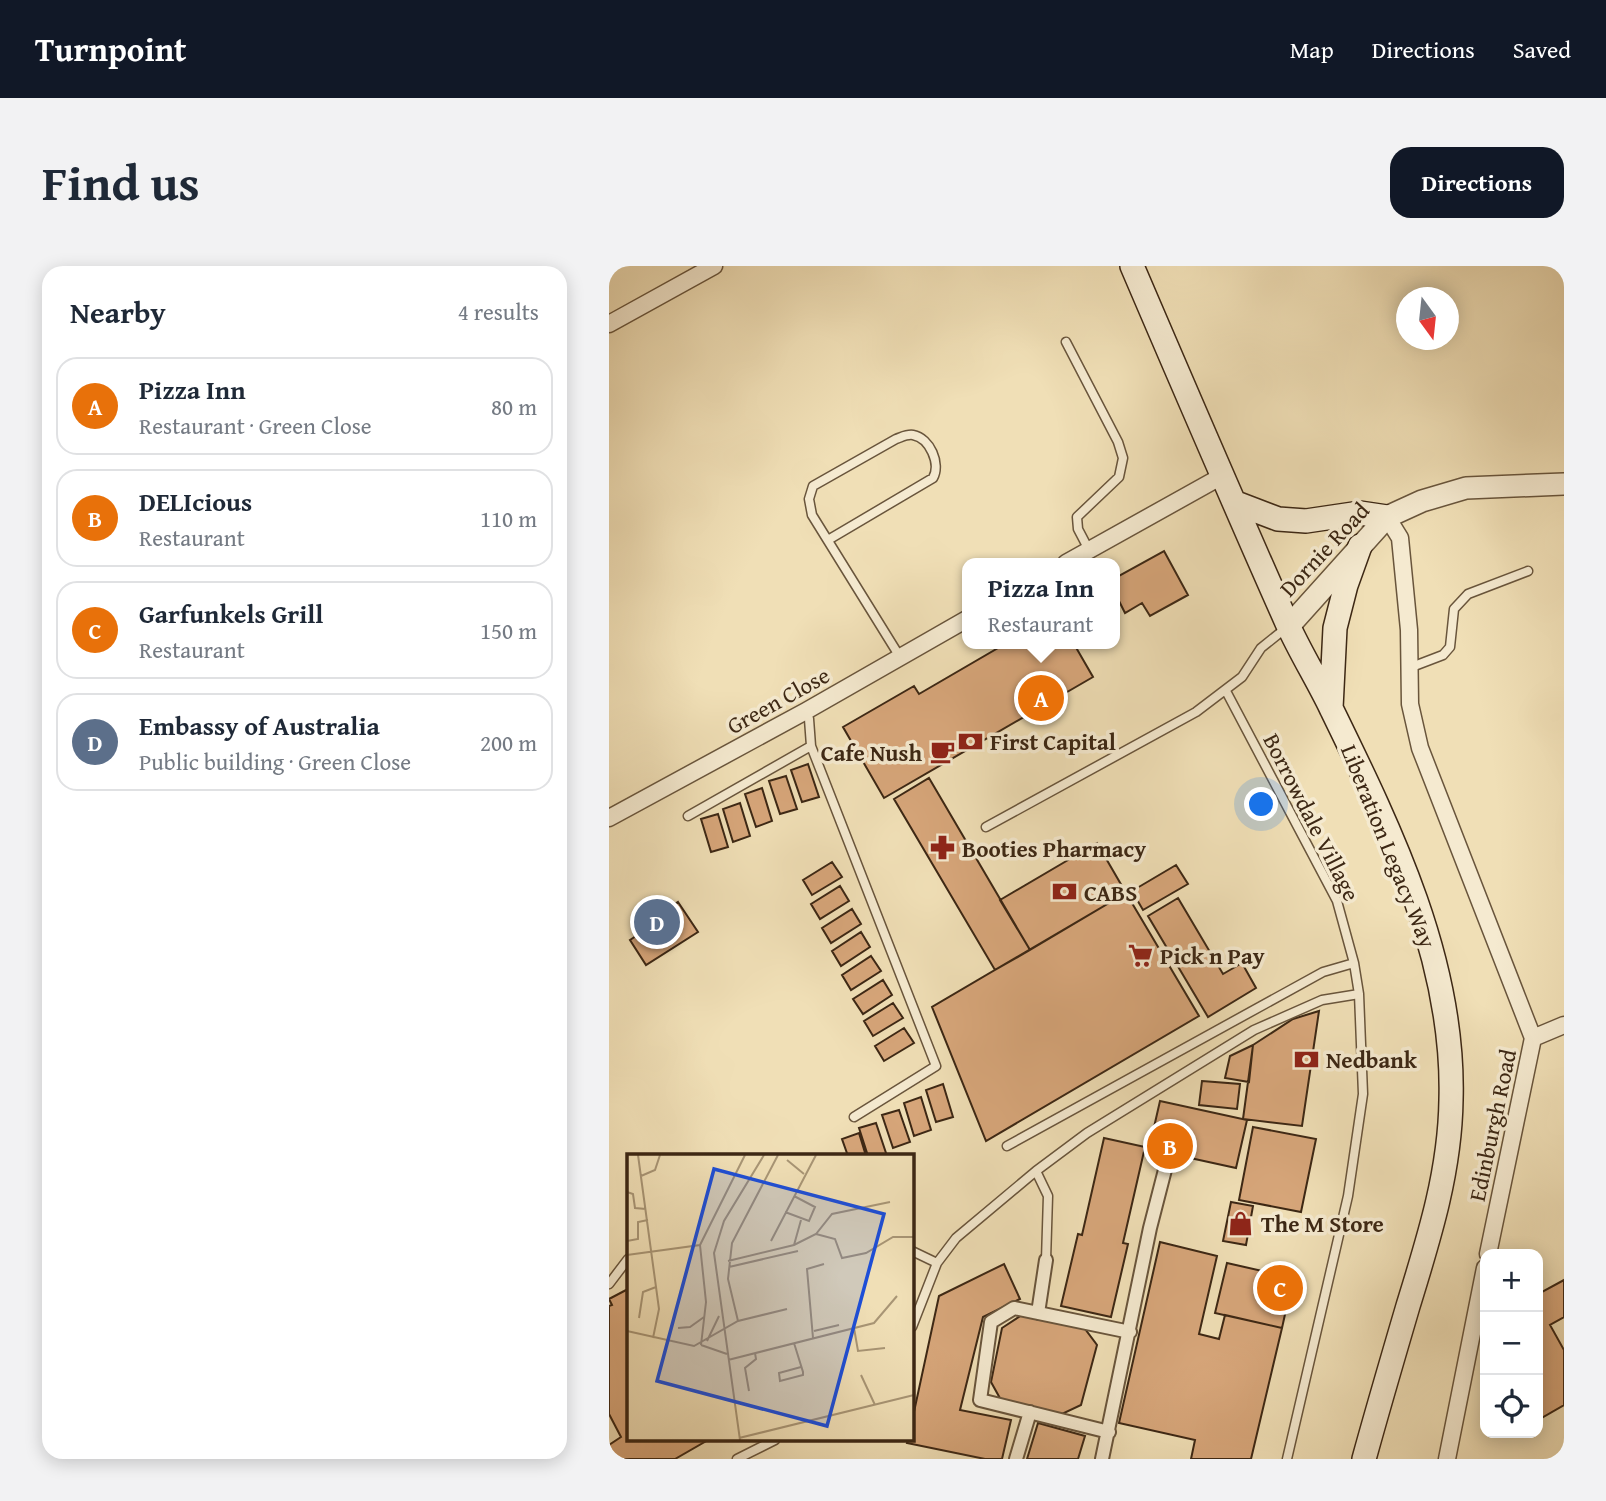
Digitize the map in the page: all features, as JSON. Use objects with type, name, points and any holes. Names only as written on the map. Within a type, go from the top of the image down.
[{"type":"main road","name":"Liberation Legacy Way","points":[[1132,266],[1289,626],[1331,708],[1416,898],[1430,942],[1447,1016],[1451,1053],[1451,1102],[1440,1199],[1364,1459]]},
{"type":"main road","points":[[1236,503],[1278,519],[1306,521],[1360,513],[1387,517]]},
{"type":"main road","points":[[1331,708],[1335,628],[1360,546]]},
{"type":"street","points":[[609,324],[714,266]]},
{"type":"street","points":[[1076,558],[1222,476]]},
{"type":"street","name":"Dornie Road","points":[[1289,626],[1387,517],[1422,501],[1466,488],[1564,484]]},
{"type":"street","points":[[1387,517],[1399,538],[1409,630],[1411,705],[1420,748],[1533,1038]]},
{"type":"street","name":"Green Close","points":[[609,818],[962,622]]},
{"type":"street","name":"Edinburgh Road","points":[[1489,1249],[1533,1038],[1564,1026]]},
{"type":"street","points":[[1102,1459],[1150,1228],[1167,1162]]},
{"type":"street","points":[[1038,1312],[1046,1260]]},
{"type":"street","points":[[1447,1459],[1480,1293]]},
{"type":"street","points":[[1108,1432],[980,1400],[991,1322],[1014,1308],[1130,1332]]},
{"type":"street","points":[[1016,1459],[1030,1412]]},
{"type":"lane","points":[[1066,342],[1118,442],[1123,458],[1119,477],[1077,517],[1078,529],[1089,551]]},
{"type":"lane","points":[[828,540],[933,478],[937,471],[935,457],[921,437],[910,434],[896,439],[813,486],[809,499],[812,515],[901,656]]},
{"type":"lane","points":[[1409,668],[1443,655],[1450,647],[1454,609],[1468,594],[1528,571]]},
{"type":"lane","points":[[986,827],[1196,712],[1242,677],[1261,648],[1289,626]]},
{"type":"lane","name":"Borrowdale Village","points":[[1226,691],[1337,901],[1354,963],[1359,994],[1363,1094],[1349,1196],[1287,1459]]},
{"type":"lane","points":[[806,711],[811,746],[936,1066],[853,1117]]},
{"type":"lane","points":[[688,816],[811,746]]},
{"type":"lane","points":[[1007,1146],[1323,972],[1354,963]]},
{"type":"lane","points":[[913,1324],[937,1263],[956,1238],[1036,1171],[1087,1133],[1254,1030],[1322,1000],[1359,994]]},
{"type":"lane","points":[[1036,1171],[1048,1196],[1046,1260]]},
{"type":"lane","points":[[913,1251],[937,1263]]},
{"type":"lane","points":[[609,1284],[627,1260]]},
{"type":"lane","points":[[737,1459],[771,1442]]},
{"type":"building","points":[[1164,551],[1188,595],[1150,616],[1142,603],[1125,613],[1120,603],[1120,575]]},
{"type":"building","points":[[996,649],[1077,649],[1093,677],[884,798],[843,727],[914,686],[919,694]]},
{"type":"building","points":[[808,764],[819,797],[802,802],[791,770]]},
{"type":"building","points":[[786,776],[797,809],[780,814],[769,781]]},
{"type":"building","points":[[929,778],[1030,950],[995,970],[894,799]]},
{"type":"building","points":[[762,788],[772,821],[756,827],[745,794]]},
{"type":"building","points":[[740,803],[750,836],[733,842],[723,809]]},
{"type":"building","points":[[718,814],[728,847],[711,852],[701,819]]},
{"type":"building","points":[[1097,843],[1126,893],[1030,950],[1000,900]]},
{"type":"building","points":[[832,862],[842,877],[812,895],[803,880]]},
{"type":"building","points":[[1176,865],[1188,884],[1143,910],[1132,891]]},
{"type":"building","points":[[840,886],[849,901],[820,919],[811,904]]},
{"type":"building","points":[[1126,893],[1199,1016],[986,1141],[932,1007]]},
{"type":"building","points":[[1178,898],[1223,974],[1242,963],[1256,988],[1208,1017],[1148,916]]},
{"type":"building","points":[[678,902],[698,932],[646,965],[630,940],[657,922],[654,918]]},
{"type":"building","points":[[852,909],[861,924],[831,943],[822,928]]},
{"type":"building","points":[[861,932],[870,947],[841,966],[832,951]]},
{"type":"building","points":[[871,956],[881,971],[851,990],[842,975]]},
{"type":"building","points":[[883,980],[892,995],[863,1014],[853,999]]},
{"type":"building","points":[[893,1003],[903,1018],[873,1036],[864,1021]]},
{"type":"building","points":[[1319,1011],[1302,1126],[1243,1119],[1253,1045],[1293,1019]]},
{"type":"building","points":[[904,1028],[914,1043],[884,1061],[875,1046]]},
{"type":"building","points":[[1253,1045],[1249,1082],[1225,1078],[1230,1056]]},
{"type":"building","points":[[1202,1081],[1240,1084],[1237,1109],[1199,1105]]},
{"type":"building","points":[[943,1084],[953,1117],[936,1122],[926,1090]]},
{"type":"building","points":[[921,1097],[931,1130],[914,1136],[904,1103]]},
{"type":"building","points":[[1160,1101],[1247,1120],[1236,1168],[1149,1149]]},
{"type":"building","points":[[899,1110],[910,1142],[893,1148],[882,1115]]},
{"type":"building","points":[[876,1123],[886,1154],[867,1154],[859,1128]]},
{"type":"building","points":[[1253,1127],[1316,1139],[1301,1212],[1239,1200]]},
{"type":"building","points":[[859,1133],[865,1154],[847,1154],[842,1139]]},
{"type":"building","points":[[1104,1138],[1145,1147],[1123,1243],[1128,1244],[1111,1317],[1061,1306],[1078,1234],[1082,1235]]},
{"type":"building","points":[[1231,1202],[1253,1206],[1246,1245],[1223,1241]]},
{"type":"building","points":[[1160,1242],[1217,1256],[1199,1334],[1219,1339],[1225,1315],[1282,1328],[1251,1459],[1191,1459],[1195,1440],[1119,1423]]},
{"type":"building","points":[[1227,1263],[1293,1278],[1282,1328],[1215,1313]]},
{"type":"building","points":[[1004,1264],[1020,1299],[983,1317],[960,1410],[1011,1420],[1002,1459],[985,1459],[907,1443],[913,1442],[913,1416],[939,1296]]},
{"type":"building","points":[[1564,1280],[1564,1317],[1550,1325],[1564,1350],[1564,1405],[1543,1417],[1543,1312],[1543,1291]]},
{"type":"building","points":[[627,1290],[627,1442],[705,1442],[675,1459],[609,1459],[609,1445],[621,1437],[609,1414],[609,1306],[612,1305],[609,1299]]},
{"type":"building","points":[[1025,1313],[1082,1325],[1097,1345],[1081,1405],[1062,1414],[1001,1400],[991,1382],[1002,1328]]},
{"type":"building","points":[[1038,1423],[1085,1436],[1078,1459],[1027,1459]]},
{"type":"place","name":"Pizza Inn","points":[[1041,698]]},
{"type":"place","name":"First Capital","points":[[970,741]]},
{"type":"place","name":"Cafe Nush","points":[[942,752]]},
{"type":"place","name":"Booties Pharmacy","points":[[942,848]]},
{"type":"place","name":"CABS","points":[[1064,892]]},
{"type":"place","name":"Embassy of Australia","points":[[657,922]]},
{"type":"place","name":"Pick n Pay","points":[[1140,955]]},
{"type":"place","name":"Nedbank","points":[[1306,1059]]},
{"type":"place","name":"DELIcious","points":[[1170,1146]]},
{"type":"place","name":"The M Store","points":[[1241,1223]]},
{"type":"place","name":"Garfunkels Grill","points":[[1280,1288]]}]
